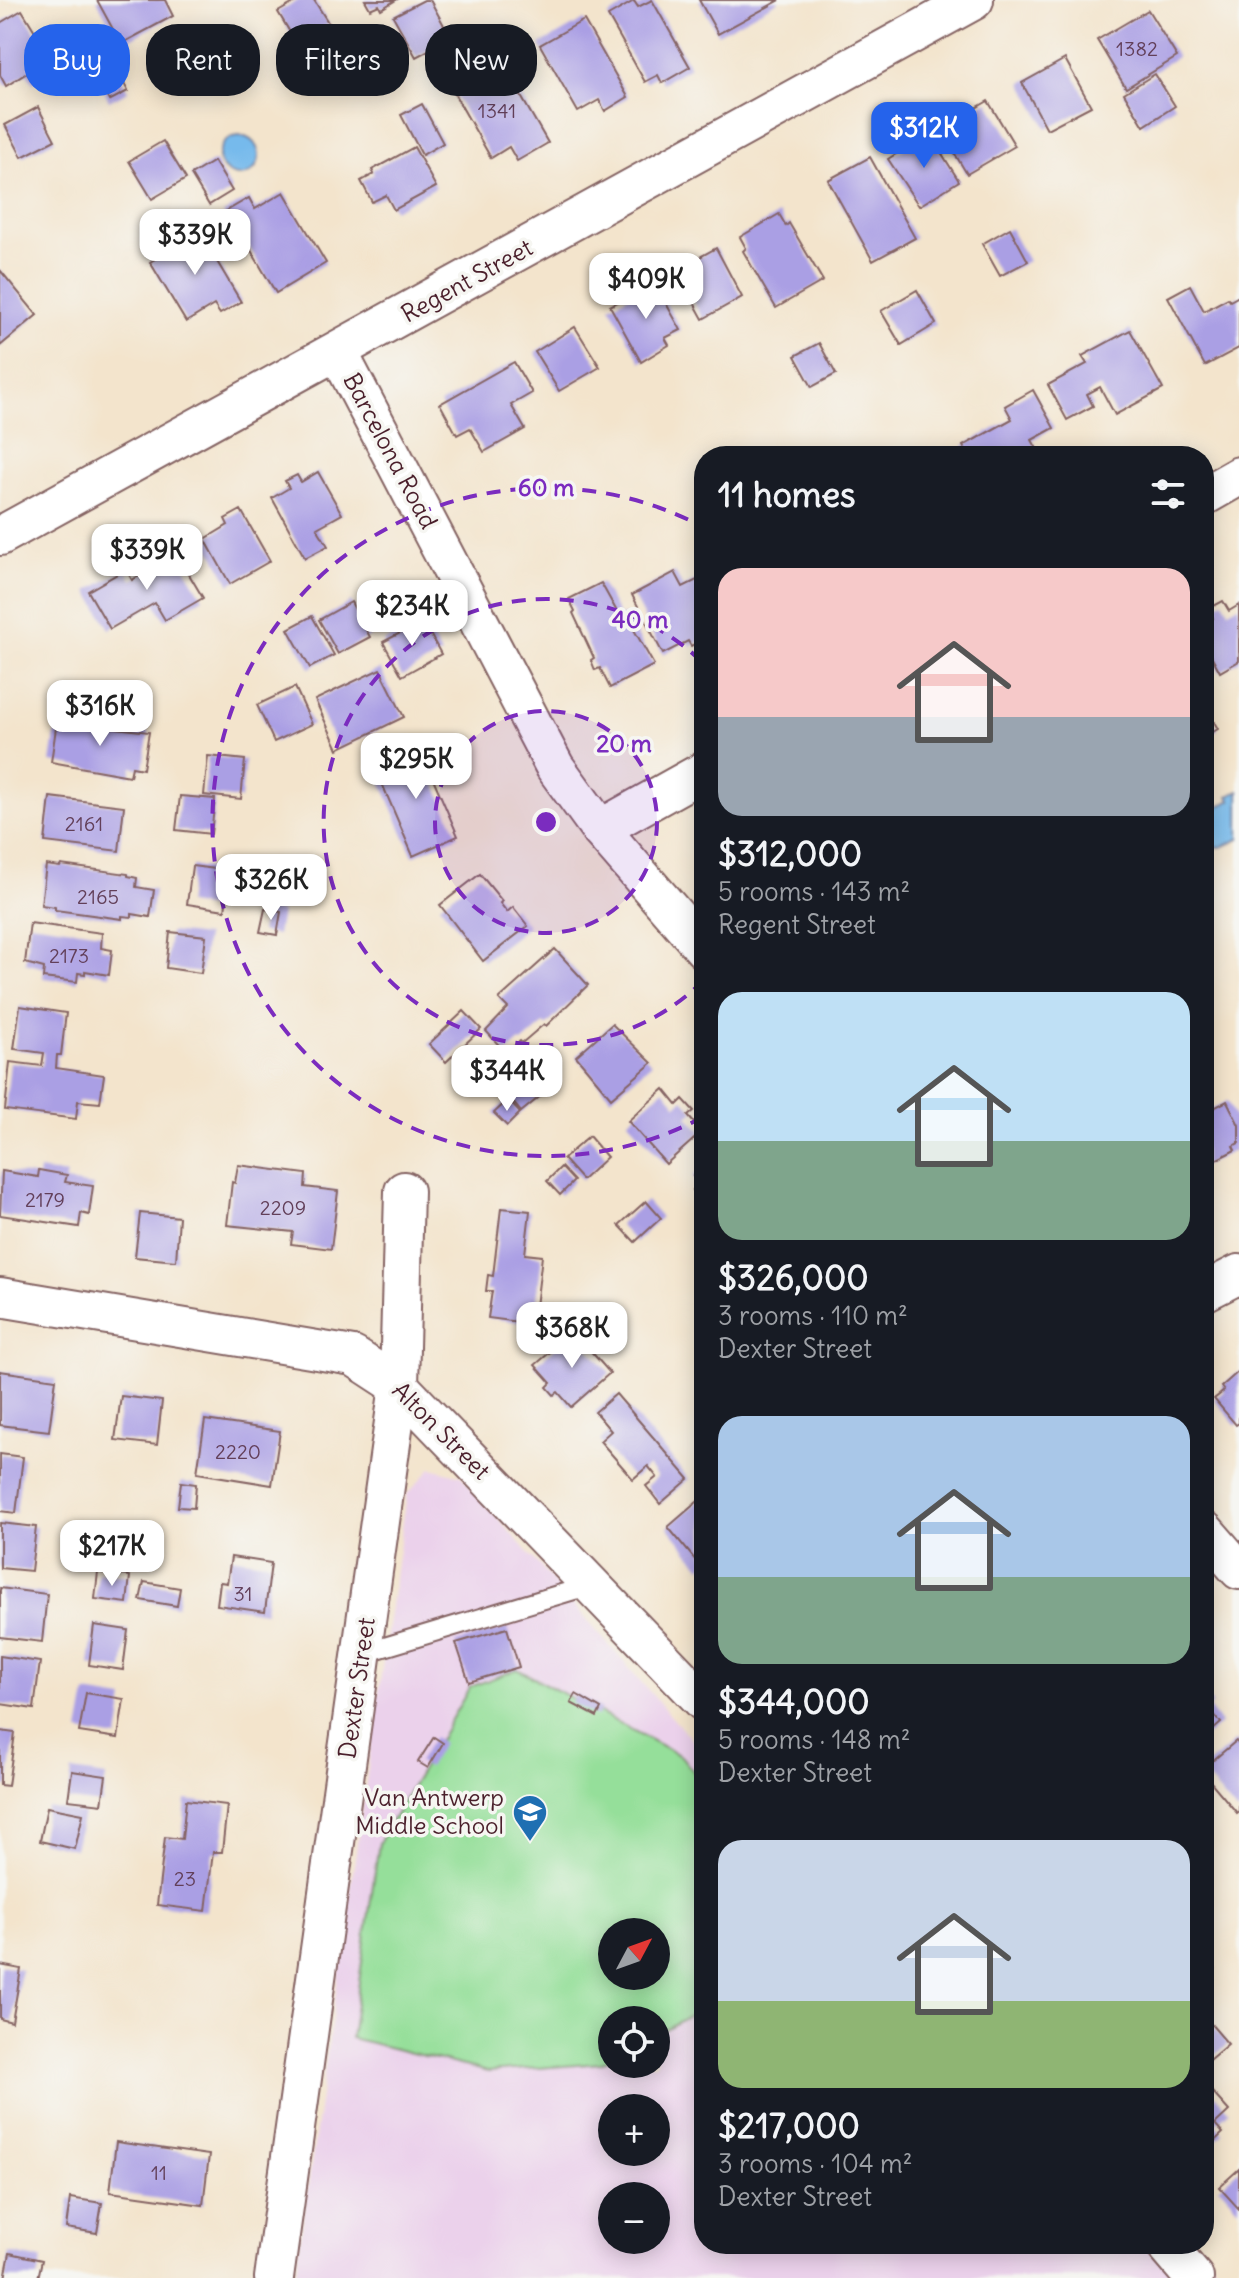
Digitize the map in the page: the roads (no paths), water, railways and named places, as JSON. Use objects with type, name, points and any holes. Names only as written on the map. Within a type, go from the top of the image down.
[{"type":"street","name":"Regent Street","points":[[0,536],[974,0]]},
{"type":"street","name":"Barcelona Road","points":[[338,352],[555,767],[600,829],[694,937]]},
{"type":"street","points":[[1214,490],[1239,476]]},
{"type":"street","points":[[600,829],[694,777]]},
{"type":"street","name":"Dexter Street","points":[[274,2278],[399,1386],[404,1191]]},
{"type":"street","points":[[1214,1287],[1239,1274]]},
{"type":"street","name":"Alton Street","points":[[0,1297],[353,1356],[399,1386],[591,1585],[694,1682]]},
{"type":"street","points":[[1214,1541],[1239,1570]]},
{"type":"street","points":[[1174,2254],[1194,2278]]},
{"type":"lane","points":[[361,1654],[591,1585]]},
{"type":"water","points":[[239,136],[253,142],[259,156],[253,170],[239,176],[225,170],[219,156],[225,142]]},
{"type":"water","points":[[1239,791],[1239,839],[1222,847],[1214,847],[1214,809],[1231,800],[1229,796]]},
{"type":"place","name":"Van Antwerp Middle School","points":[[530,1843]]}]
